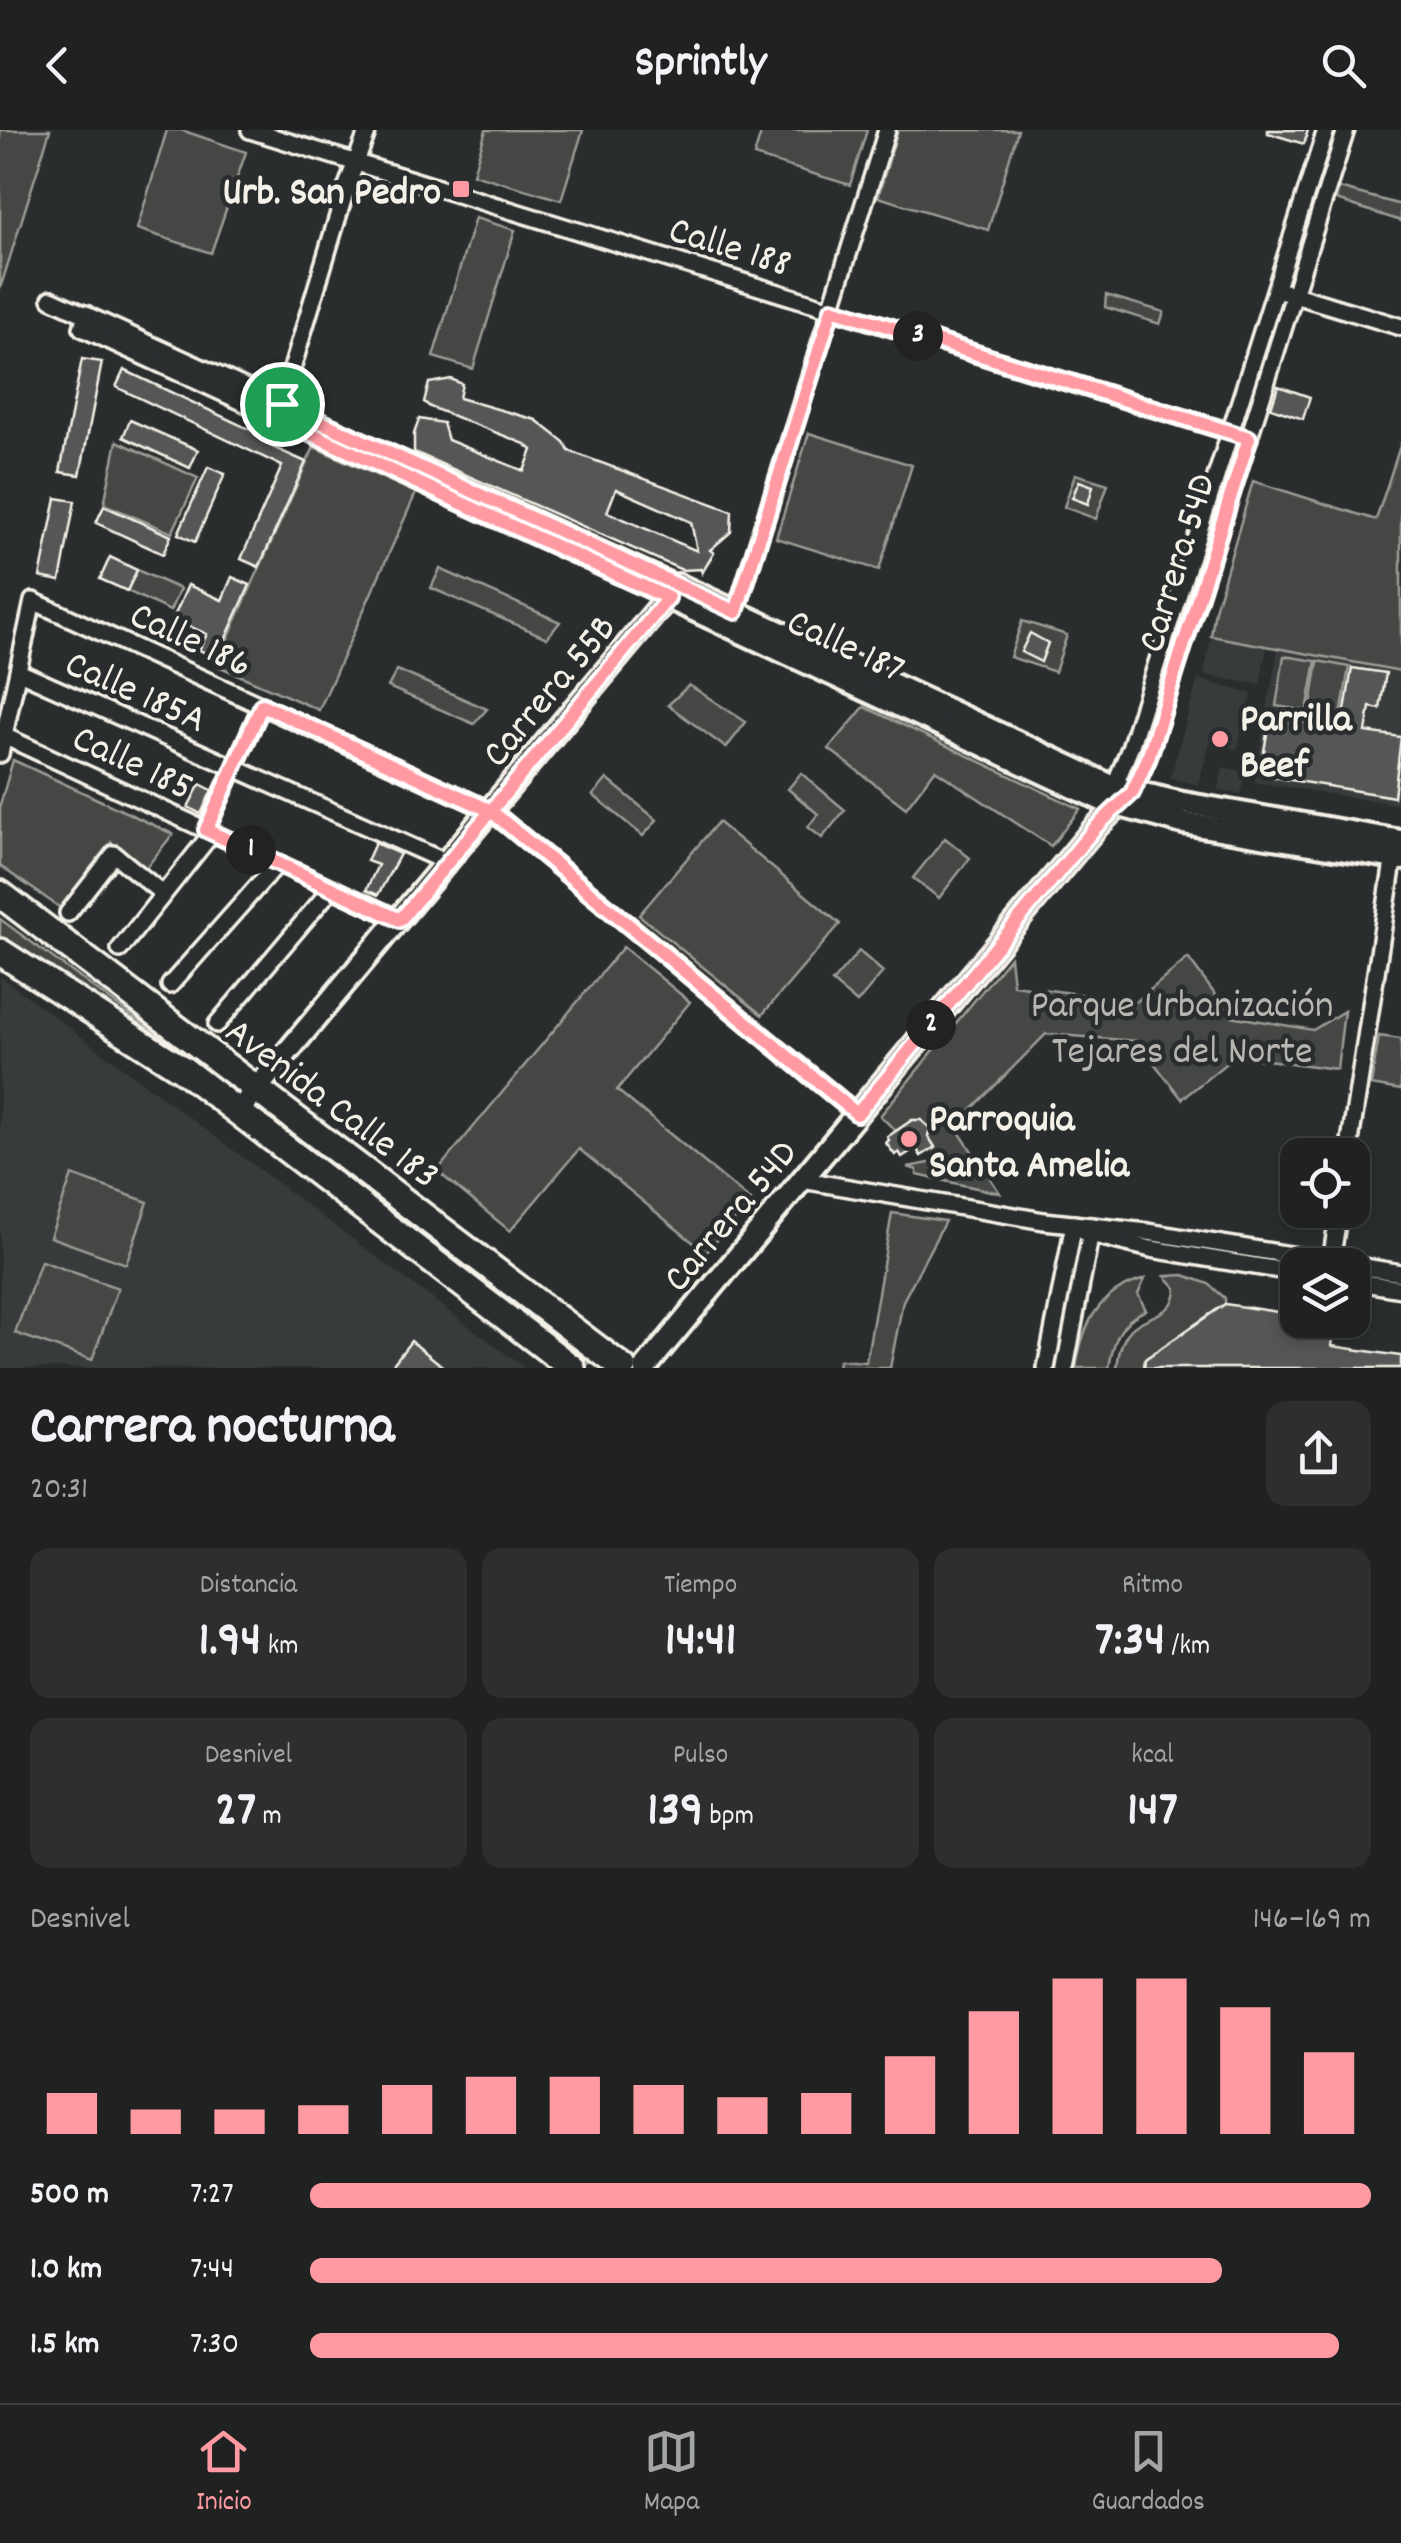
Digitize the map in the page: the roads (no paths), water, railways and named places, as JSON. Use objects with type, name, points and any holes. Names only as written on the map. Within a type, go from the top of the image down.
[{"type":"main road","name":"Avenida Calle 183","points":[[0,894],[60,923],[257,1089],[623,1368]]},
{"type":"main road","points":[[0,906],[60,923]]},
{"type":"main road","name":"Avenida Calle 183","points":[[0,952],[164,1056],[572,1368]]},
{"type":"street","name":"Calle 188","points":[[250,130],[1249,438]]},
{"type":"street","points":[[279,411],[368,130]]},
{"type":"street","points":[[734,620],[887,130]]},
{"type":"street","name":"Carrera 54D","points":[[1118,797],[1130,748],[1326,130]]},
{"type":"street","name":"Carrera 54D","points":[[645,1368],[1095,828],[1148,758],[1346,130]]},
{"type":"street","points":[[1309,184],[1328,190]]},
{"type":"street","points":[[1276,289],[1401,326]]},
{"type":"street","name":"Calle 187","points":[[52,298],[279,411],[1118,797],[1398,849]]},
{"type":"street","name":"Carrera 55B","points":[[238,1112],[673,592]]},
{"type":"street","name":"Calle 186","points":[[19,672],[33,601],[491,811],[857,1114]]},
{"type":"street","points":[[0,754],[19,672]]},
{"type":"street","name":"Calle 185A","points":[[19,672],[448,863]]},
{"type":"street","points":[[120,949],[209,831],[262,705]]},
{"type":"street","name":"Calle 185","points":[[4,736],[400,920]]},
{"type":"street","points":[[1351,1138],[1398,849]]},
{"type":"street","points":[[60,923],[114,854],[163,894]]},
{"type":"street","points":[[170,985],[278,863]]},
{"type":"street","points":[[217,1024],[332,888]]},
{"type":"street","points":[[802,1180],[1092,1230],[1280,1255]]},
{"type":"street","points":[[1046,1368],[1074,1227]]},
{"type":"street","points":[[1092,1230],[1151,1249],[1280,1270]]},
{"type":"street","points":[[1065,1368],[1092,1230]]},
{"type":"street","points":[[1370,1268],[1401,1273]]},
{"type":"street","points":[[1370,1285],[1401,1289]]},
{"type":"street","points":[[1057,1316],[1074,1322]]},
{"type":"place","name":"Urb. San Pedro","points":[[461,189]]},
{"type":"place","name":"Parrilla Beef","points":[[1220,739]]},
{"type":"place","name":"Parroquia Santa Amelia","points":[[909,1139]]},
{"type":"park label","name":"Parque Urbanización Tejares del Norte","points":[[1182,1025]]}]
